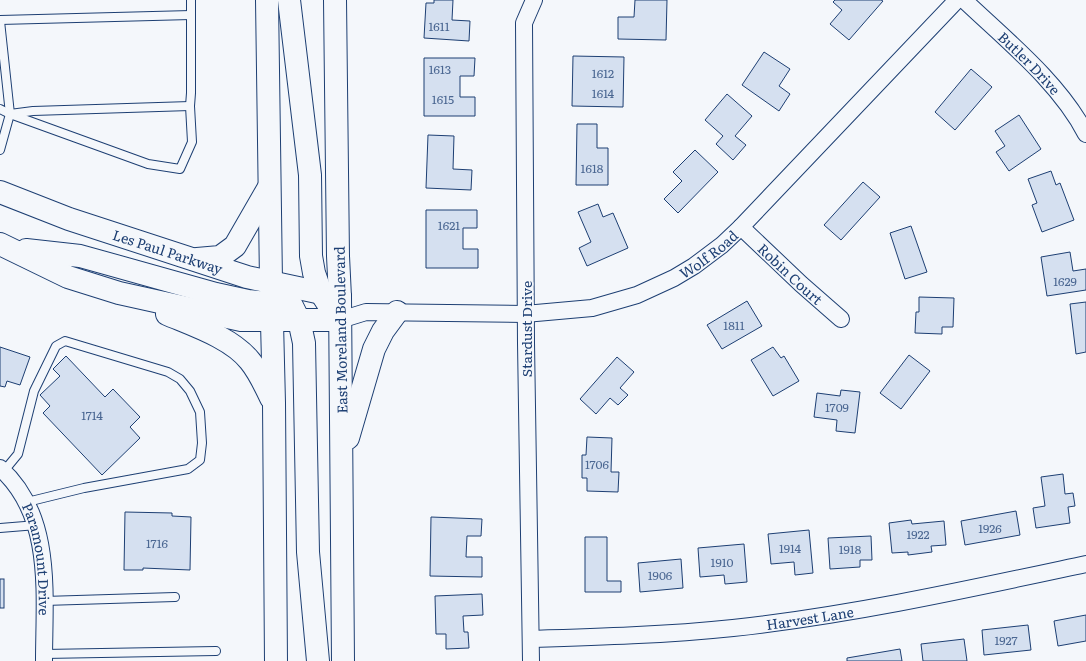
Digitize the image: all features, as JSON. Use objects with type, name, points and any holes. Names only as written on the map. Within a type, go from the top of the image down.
[{"type":"main road","points":[[267,0],[271,282],[283,312],[304,343],[308,552],[318,661]]},
{"type":"main road","points":[[5,246],[68,277],[119,293],[241,320],[283,312],[329,298],[314,273],[311,256],[310,175],[289,0]]},
{"type":"main road","name":"East Moreland Boulevard","points":[[335,0],[338,256],[329,298],[340,320],[343,661]]},
{"type":"main road","points":[[197,259],[220,257],[236,246],[269,186]]},
{"type":"main road","name":"Les Paul Parkway","points":[[0,192],[69,218],[197,259],[247,277],[329,298]]},
{"type":"main road","points":[[5,246],[80,256],[216,294],[248,301],[283,312],[340,320]]},
{"type":"main road","points":[[119,293],[212,333],[234,347],[249,360],[261,377],[274,403]]},
{"type":"main road","points":[[276,661],[274,403],[283,312]]},
{"type":"main road","points":[[342,458],[374,349],[383,331],[397,312]]},
{"type":"street","name":"Stardust Drive","points":[[531,661],[525,314],[524,23],[534,0]]},
{"type":"street","name":"Wolf Road","points":[[340,320],[366,312],[525,314],[592,308],[648,291],[674,278],[694,266],[722,245],[741,227],[957,0]]},
{"type":"street","name":"Butler Drive","points":[[964,0],[1044,77],[1065,101],[1086,134]]},
{"type":"street","name":"Robin Court","points":[[741,227],[801,284],[841,319]]},
{"type":"street","name":"Wolf Road","points":[[329,298],[366,312]]},
{"type":"street","name":"Paramount Drive","points":[[2,470],[15,484],[27,502],[37,525],[44,567],[44,658]]},
{"type":"street","name":"Harvest Lane","points":[[531,639],[629,636],[732,628],[821,616],[981,586],[1086,564]]},
{"type":"lane","points":[[0,110],[148,164],[180,169],[192,142],[190,106],[191,0]]},
{"type":"lane","points":[[0,150],[10,114],[2,60],[0,20],[191,14]]},
{"type":"lane","points":[[10,114],[33,111],[190,106]]},
{"type":"lane","points":[[2,470],[18,454],[34,391],[56,346],[65,341],[168,372],[180,378],[190,391],[200,412],[202,443],[200,460],[188,470],[84,488],[27,502]]},
{"type":"lane","points":[[0,528],[37,525]]},
{"type":"lane","points":[[44,601],[175,597]]},
{"type":"lane","points":[[44,658],[216,651]]},
{"type":"building","points":[[434,0],[453,0],[452,20],[470,21],[469,41],[424,38],[426,3],[434,3]]},
{"type":"building","points":[[635,0],[667,0],[666,40],[618,39],[618,17],[634,17]]},
{"type":"building","points":[[835,0],[883,1],[849,40],[830,24],[842,10],[833,2]]},
{"type":"building","points":[[764,52],[790,69],[779,86],[790,94],[779,111],[742,85]]},
{"type":"building","points":[[573,56],[624,57],[623,107],[572,106]]},
{"type":"building","points":[[424,58],[475,58],[474,76],[460,76],[460,97],[475,97],[475,116],[424,116]]},
{"type":"building","points":[[971,69],[992,87],[955,130],[935,112]]},
{"type":"building","points":[[727,94],[752,116],[735,136],[746,145],[733,160],[716,144],[723,136],[705,120]]},
{"type":"building","points":[[1019,115],[1041,149],[1009,171],[996,152],[1005,146],[995,131]]},
{"type":"building","points":[[577,124],[597,124],[597,148],[608,148],[608,185],[576,185]]},
{"type":"building","points":[[428,135],[454,136],[453,169],[472,170],[471,190],[426,188]]},
{"type":"building","points":[[695,150],[718,172],[678,213],[664,199],[682,181],[673,172]]},
{"type":"building","points":[[1051,171],[1056,185],[1060,183],[1074,220],[1042,232],[1032,205],[1037,203],[1028,179]]},
{"type":"building","points":[[863,182],[880,197],[841,240],[824,225]]},
{"type":"building","points":[[598,204],[603,217],[613,213],[628,248],[587,266],[579,248],[591,242],[578,212]]},
{"type":"building","points":[[426,210],[477,210],[477,228],[463,228],[463,249],[478,249],[478,268],[426,268]]},
{"type":"building","points":[[911,226],[927,272],[905,279],[890,233]]},
{"type":"building","points":[[1070,252],[1073,271],[1086,269],[1086,290],[1047,296],[1041,257]]},
{"type":"building","points":[[919,297],[954,298],[953,327],[942,327],[942,334],[915,333],[916,312],[919,312]]},
{"type":"building","points":[[747,301],[762,326],[722,349],[707,325]]},
{"type":"building","points":[[1086,302],[1086,352],[1076,354],[1070,304]]},
{"type":"building","points":[[0,347],[30,357],[20,385],[7,381],[5,387],[0,386]]},
{"type":"building","points":[[773,347],[781,358],[784,356],[799,381],[773,396],[751,360]]},
{"type":"building","points":[[909,355],[930,371],[901,409],[880,393]]},
{"type":"building","points":[[66,356],[105,397],[113,389],[140,417],[130,427],[140,438],[102,475],[43,413],[50,406],[40,395],[60,376],[53,369]]},
{"type":"building","points":[[617,357],[634,372],[620,388],[628,395],[618,405],[610,398],[596,414],[580,399]]},
{"type":"building","points":[[841,390],[860,392],[855,433],[836,431],[837,420],[814,417],[817,393],[840,396]]},
{"type":"building","points":[[587,437],[612,438],[611,472],[619,472],[618,492],[587,491],[587,478],[582,478],[582,455],[586,455]]},
{"type":"building","points":[[1063,474],[1065,494],[1073,493],[1075,506],[1068,507],[1070,523],[1036,528],[1033,508],[1045,506],[1041,477]]},
{"type":"building","points":[[1016,511],[1020,535],[965,545],[961,521]]},
{"type":"building","points":[[125,512],[172,513],[172,516],[191,517],[190,570],[143,568],[143,570],[124,570]]},
{"type":"building","points":[[431,517],[482,519],[481,536],[467,536],[466,557],[482,557],[482,577],[430,576]]},
{"type":"building","points":[[911,520],[912,524],[944,521],[946,545],[931,546],[932,552],[908,555],[908,552],[892,553],[889,523]]},
{"type":"building","points":[[809,530],[813,573],[795,575],[794,562],[771,564],[768,534]]},
{"type":"building","points":[[871,536],[872,560],[860,560],[860,567],[830,569],[828,538]]},
{"type":"building","points":[[585,537],[607,537],[607,581],[621,581],[621,592],[585,592]]},
{"type":"building","points":[[744,544],[747,582],[725,584],[724,575],[700,577],[698,548]]},
{"type":"building","points":[[681,559],[683,588],[640,592],[638,563]]},
{"type":"building","points":[[0,579],[4,579],[4,608],[0,608]]},
{"type":"building","points":[[482,594],[483,615],[463,616],[464,632],[468,632],[469,648],[446,649],[446,634],[436,634],[435,596]]},
{"type":"building","points":[[1086,615],[1086,641],[1058,646],[1054,621]]},
{"type":"building","points":[[1028,625],[1031,650],[984,655],[982,630]]},
{"type":"building","points":[[964,639],[967,661],[923,661],[921,644]]},
{"type":"building","points":[[900,649],[902,661],[847,661],[847,658]]}]
